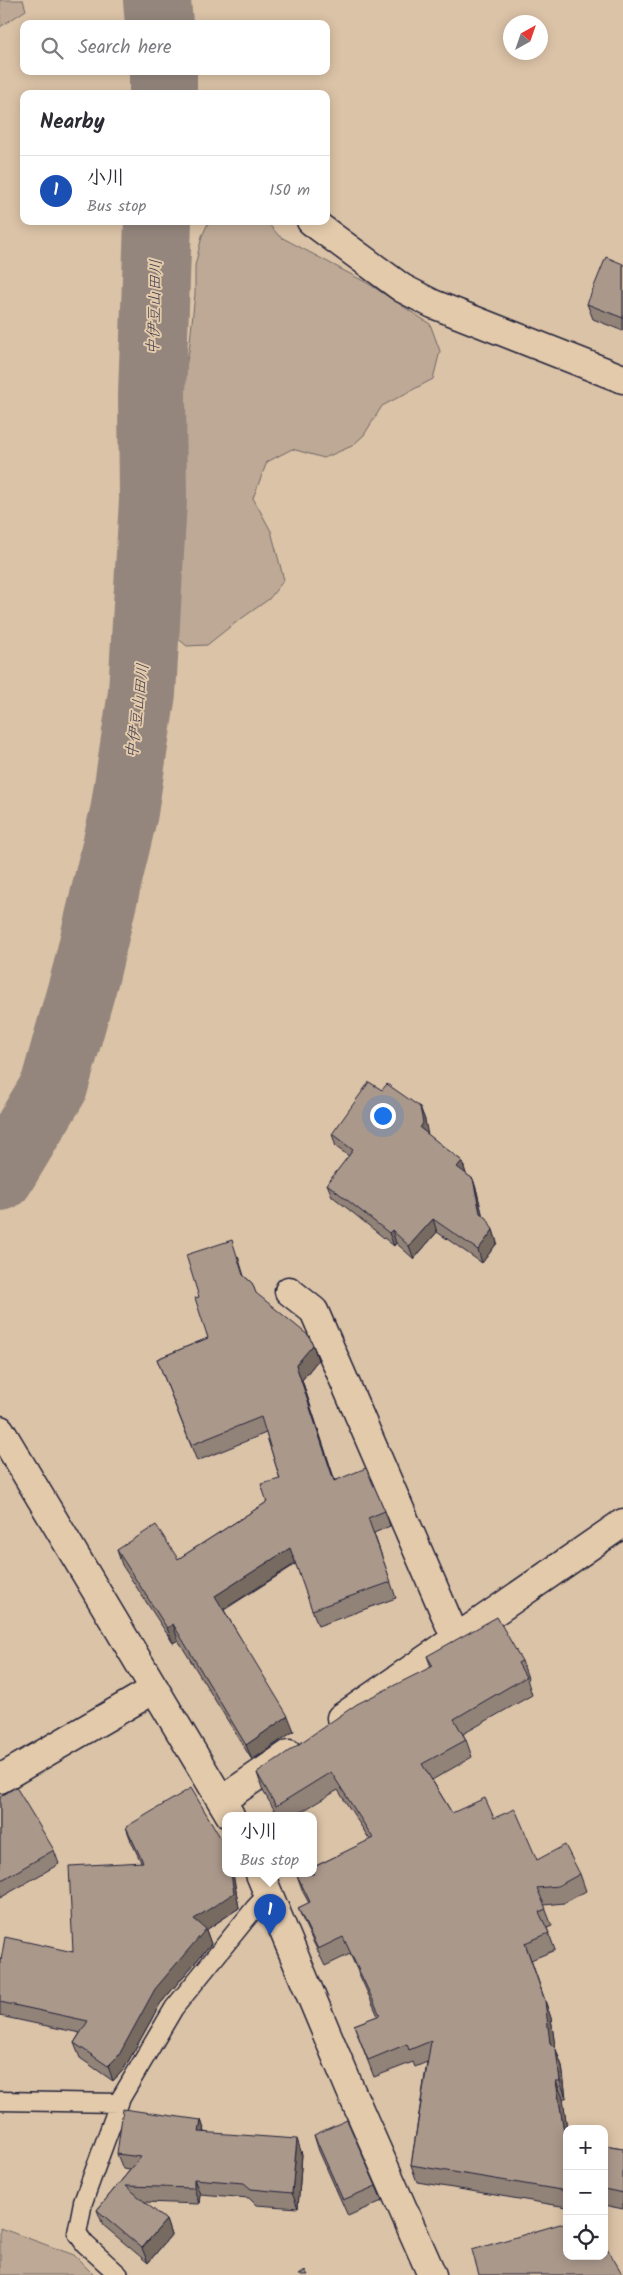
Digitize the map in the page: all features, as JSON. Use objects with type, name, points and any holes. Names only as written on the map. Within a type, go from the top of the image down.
[{"type":"street","points":[[316,225],[402,288],[433,304],[623,379]]},
{"type":"street","points":[[289,1290],[314,1310],[456,1638]]},
{"type":"street","points":[[0,1430],[227,1808],[315,1736],[623,1523]]},
{"type":"street","points":[[0,1779],[155,1689]]},
{"type":"street","points":[[264,1884],[350,2089],[432,2275]]},
{"type":"lane","points":[[120,2275],[85,2244],[77,2233],[83,2202],[119,2103],[174,2008],[254,1909],[264,1884]]},
{"type":"lane","points":[[0,2102],[119,2103]]},
{"type":"shaded area","points":[[0,0],[23,0],[26,10],[0,27]]},
{"type":"shaded area","points":[[207,225],[269,225],[279,236],[369,284],[430,324],[440,351],[433,379],[382,406],[364,435],[352,446],[324,458],[292,449],[267,462],[253,498],[271,531],[284,580],[269,599],[207,645],[187,646],[166,629],[158,592],[168,565],[174,503],[171,435],[183,409],[182,385],[189,351],[195,294],[195,266],[202,236]]},
{"type":"shaded area","points":[[0,2228],[74,2255],[94,2275],[0,2275]]},
{"type":"building","points":[[606,257],[623,264],[623,318],[587,304]]},
{"type":"building","points":[[369,1082],[382,1090],[387,1084],[420,1107],[423,1123],[420,1128],[462,1161],[457,1167],[473,1179],[480,1213],[487,1218],[493,1230],[478,1250],[433,1219],[409,1246],[392,1230],[389,1233],[327,1184],[353,1150],[332,1134]]},
{"type":"building","points":[[232,1240],[243,1275],[252,1283],[256,1293],[309,1336],[313,1345],[296,1365],[334,1481],[366,1468],[385,1511],[368,1518],[391,1582],[312,1610],[290,1548],[215,1596],[288,1716],[246,1745],[173,1624],[167,1628],[117,1550],[156,1525],[178,1559],[267,1502],[261,1484],[280,1479],[261,1417],[191,1445],[157,1359],[208,1338],[195,1298],[199,1297],[186,1255]]},
{"type":"building","points":[[497,1617],[522,1661],[518,1663],[526,1677],[454,1719],[466,1740],[422,1764],[452,1813],[485,1798],[494,1818],[515,1809],[537,1860],[565,1845],[580,1874],[558,1886],[537,1888],[546,1909],[539,1912],[549,1933],[525,1943],[545,2001],[550,2043],[556,2049],[560,2081],[556,2081],[563,2125],[563,2190],[411,2165],[431,2041],[409,2050],[407,2044],[368,2060],[354,2025],[380,2015],[343,1937],[318,1949],[298,1908],[310,1902],[298,1877],[317,1877],[317,1866],[373,1838],[331,1772],[276,1806],[257,1773],[357,1704],[433,1666],[427,1656]]},
{"type":"building","points":[[16,1787],[54,1850],[0,1881],[0,1797]]},
{"type":"building","points":[[191,1788],[222,1840],[222,1877],[231,1877],[234,1893],[194,1919],[206,1929],[155,1989],[119,2055],[108,2066],[74,2043],[88,2021],[0,2002],[0,1959],[5,1937],[73,1952],[69,1866],[143,1862],[126,1827]]},
{"type":"building","points":[[123,2109],[201,2120],[199,2132],[297,2139],[292,2193],[251,2189],[244,2183],[194,2179],[194,2188],[126,2186],[166,2220],[142,2248],[97,2210],[141,2157],[117,2154]]},
{"type":"building","points":[[347,2120],[376,2186],[343,2200],[314,2135]]},
{"type":"building","points":[[608,2146],[623,2148],[623,2193],[608,2190]]},
{"type":"building","points":[[563,2223],[563,2260],[608,2260],[608,2250],[623,2275],[479,2275],[472,2250]]},
{"type":"building","points":[[305,2271],[308,2275],[299,2275]]},
{"type":"waterway","name":"中伊豆山田川","points":[[157,0],[159,20]]},
{"type":"waterway","name":"中伊豆山田川","points":[[163,75],[163,90]]},
{"type":"waterway","name":"中伊豆山田川","points":[[0,1177],[54,1087],[86,973],[124,812],[142,693],[153,500],[152,395],[158,225]]},
{"type":"place","name":"小川","points":[[270,1935]]}]
